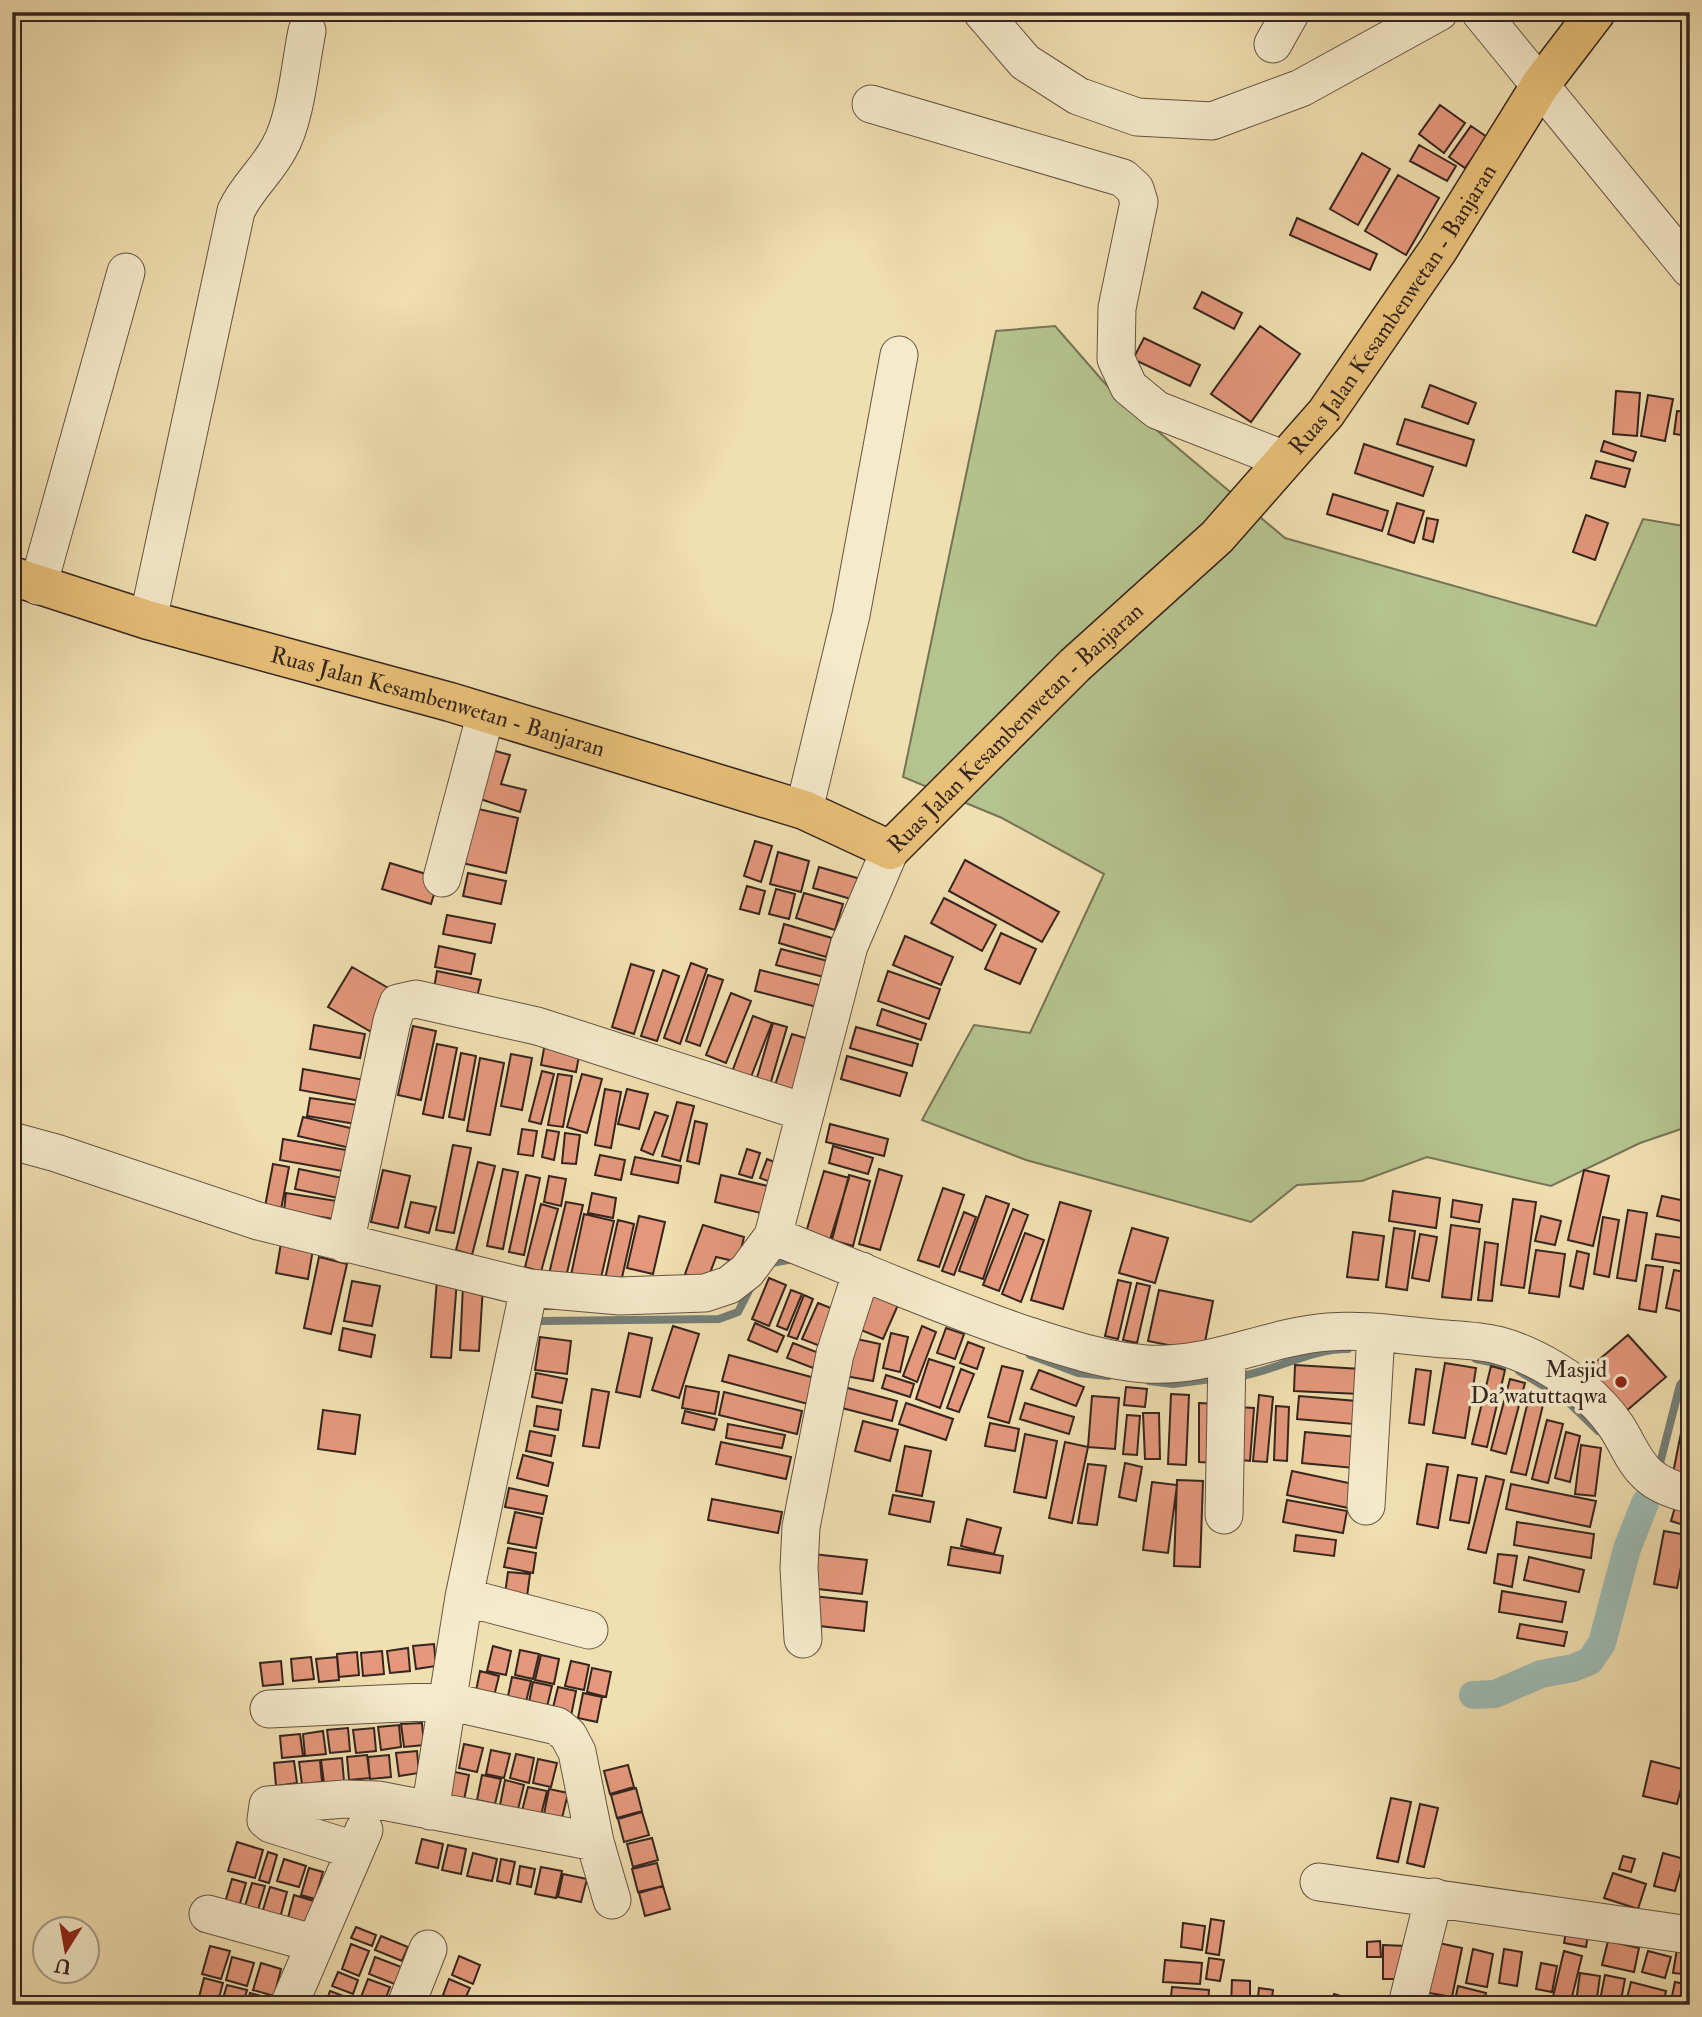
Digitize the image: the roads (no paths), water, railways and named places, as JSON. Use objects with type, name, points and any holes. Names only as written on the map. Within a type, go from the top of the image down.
[{"type":"main road","name":"Ruas Jalan Kesambenwetan - Banjaran","points":[[25,581],[148,620],[486,713],[804,810],[890,850],[1074,665],[1217,537],[1325,413],[1397,312],[1541,84],[1596,12]]},
{"type":"street","points":[[982,12],[1026,62],[1078,96],[1137,117],[1212,121],[1301,88],[1439,12]]},
{"type":"street","points":[[1273,44],[1291,12]]},
{"type":"street","points":[[1480,12],[1690,269]]},
{"type":"street","points":[[148,620],[236,211],[246,190],[280,148],[287,128],[307,31]]},
{"type":"street","points":[[871,104],[1123,178],[1135,189],[1139,202],[1117,308],[1116,359],[1129,387],[1157,410],[1285,460]]},
{"type":"street","points":[[25,581],[126,272]]},
{"type":"street","points":[[804,810],[851,615],[899,355]]},
{"type":"street","points":[[442,877],[486,713]]},
{"type":"street","points":[[12,1141],[56,1153],[258,1221],[529,1288],[620,1296],[705,1293],[729,1285],[747,1271],[773,1236],[849,946],[890,850]]},
{"type":"street","points":[[345,1244],[398,1003],[416,999],[537,1026],[804,1112]]},
{"type":"street","points":[[773,1236],[985,1321],[1101,1359],[1148,1364],[1227,1356],[1328,1332],[1377,1333],[1493,1344],[1523,1353],[1544,1364],[1600,1405],[1620,1432],[1640,1469],[1656,1484],[1690,1494]]},
{"type":"street","points":[[803,1639],[799,1568],[801,1527],[835,1354],[862,1270]]},
{"type":"street","points":[[430,1811],[464,1597],[529,1288]]},
{"type":"street","points":[[1366,1506],[1377,1333]]},
{"type":"street","points":[[1224,1516],[1227,1356]]},
{"type":"street","points":[[464,1597],[589,1630]]},
{"type":"street","points":[[269,1709],[447,1701],[557,1727],[568,1735],[578,1752],[595,1842],[612,1900]]},
{"type":"street","points":[[354,1850],[271,1824],[266,1820],[265,1809],[268,1805],[345,1799],[378,1800],[595,1842]]},
{"type":"street","points":[[289,2005],[313,1943],[378,1800]]},
{"type":"street","points":[[1319,1882],[1690,1935]]},
{"type":"street","points":[[1407,2005],[1434,1897]]},
{"type":"street","points":[[208,1914],[313,1943]]},
{"type":"street","points":[[406,2005],[428,1949]]},
{"type":"waterway","points":[[768,1267],[771,1263],[794,1259]]},
{"type":"waterway","points":[[541,1321],[719,1319],[738,1312],[752,1285]]},
{"type":"waterway","points":[[1235,1377],[1319,1353],[1348,1349]]},
{"type":"waterway","points":[[1030,1355],[1078,1373],[1108,1376]]},
{"type":"waterway","points":[[1476,1359],[1504,1365]]},
{"type":"waterway","points":[[1519,1371],[1565,1399],[1598,1431]]},
{"type":"waterway","points":[[1659,1467],[1680,1385],[1690,1373]]},
{"type":"waterway","points":[[1149,1381],[1173,1384],[1219,1378]]},
{"type":"waterway","points":[[1473,1695],[1495,1694],[1541,1674],[1573,1668],[1590,1661],[1602,1643],[1627,1549],[1645,1503]]},
{"type":"place","name":"Masjid Da'watuttaqwa","points":[[1621,1382]]}]
